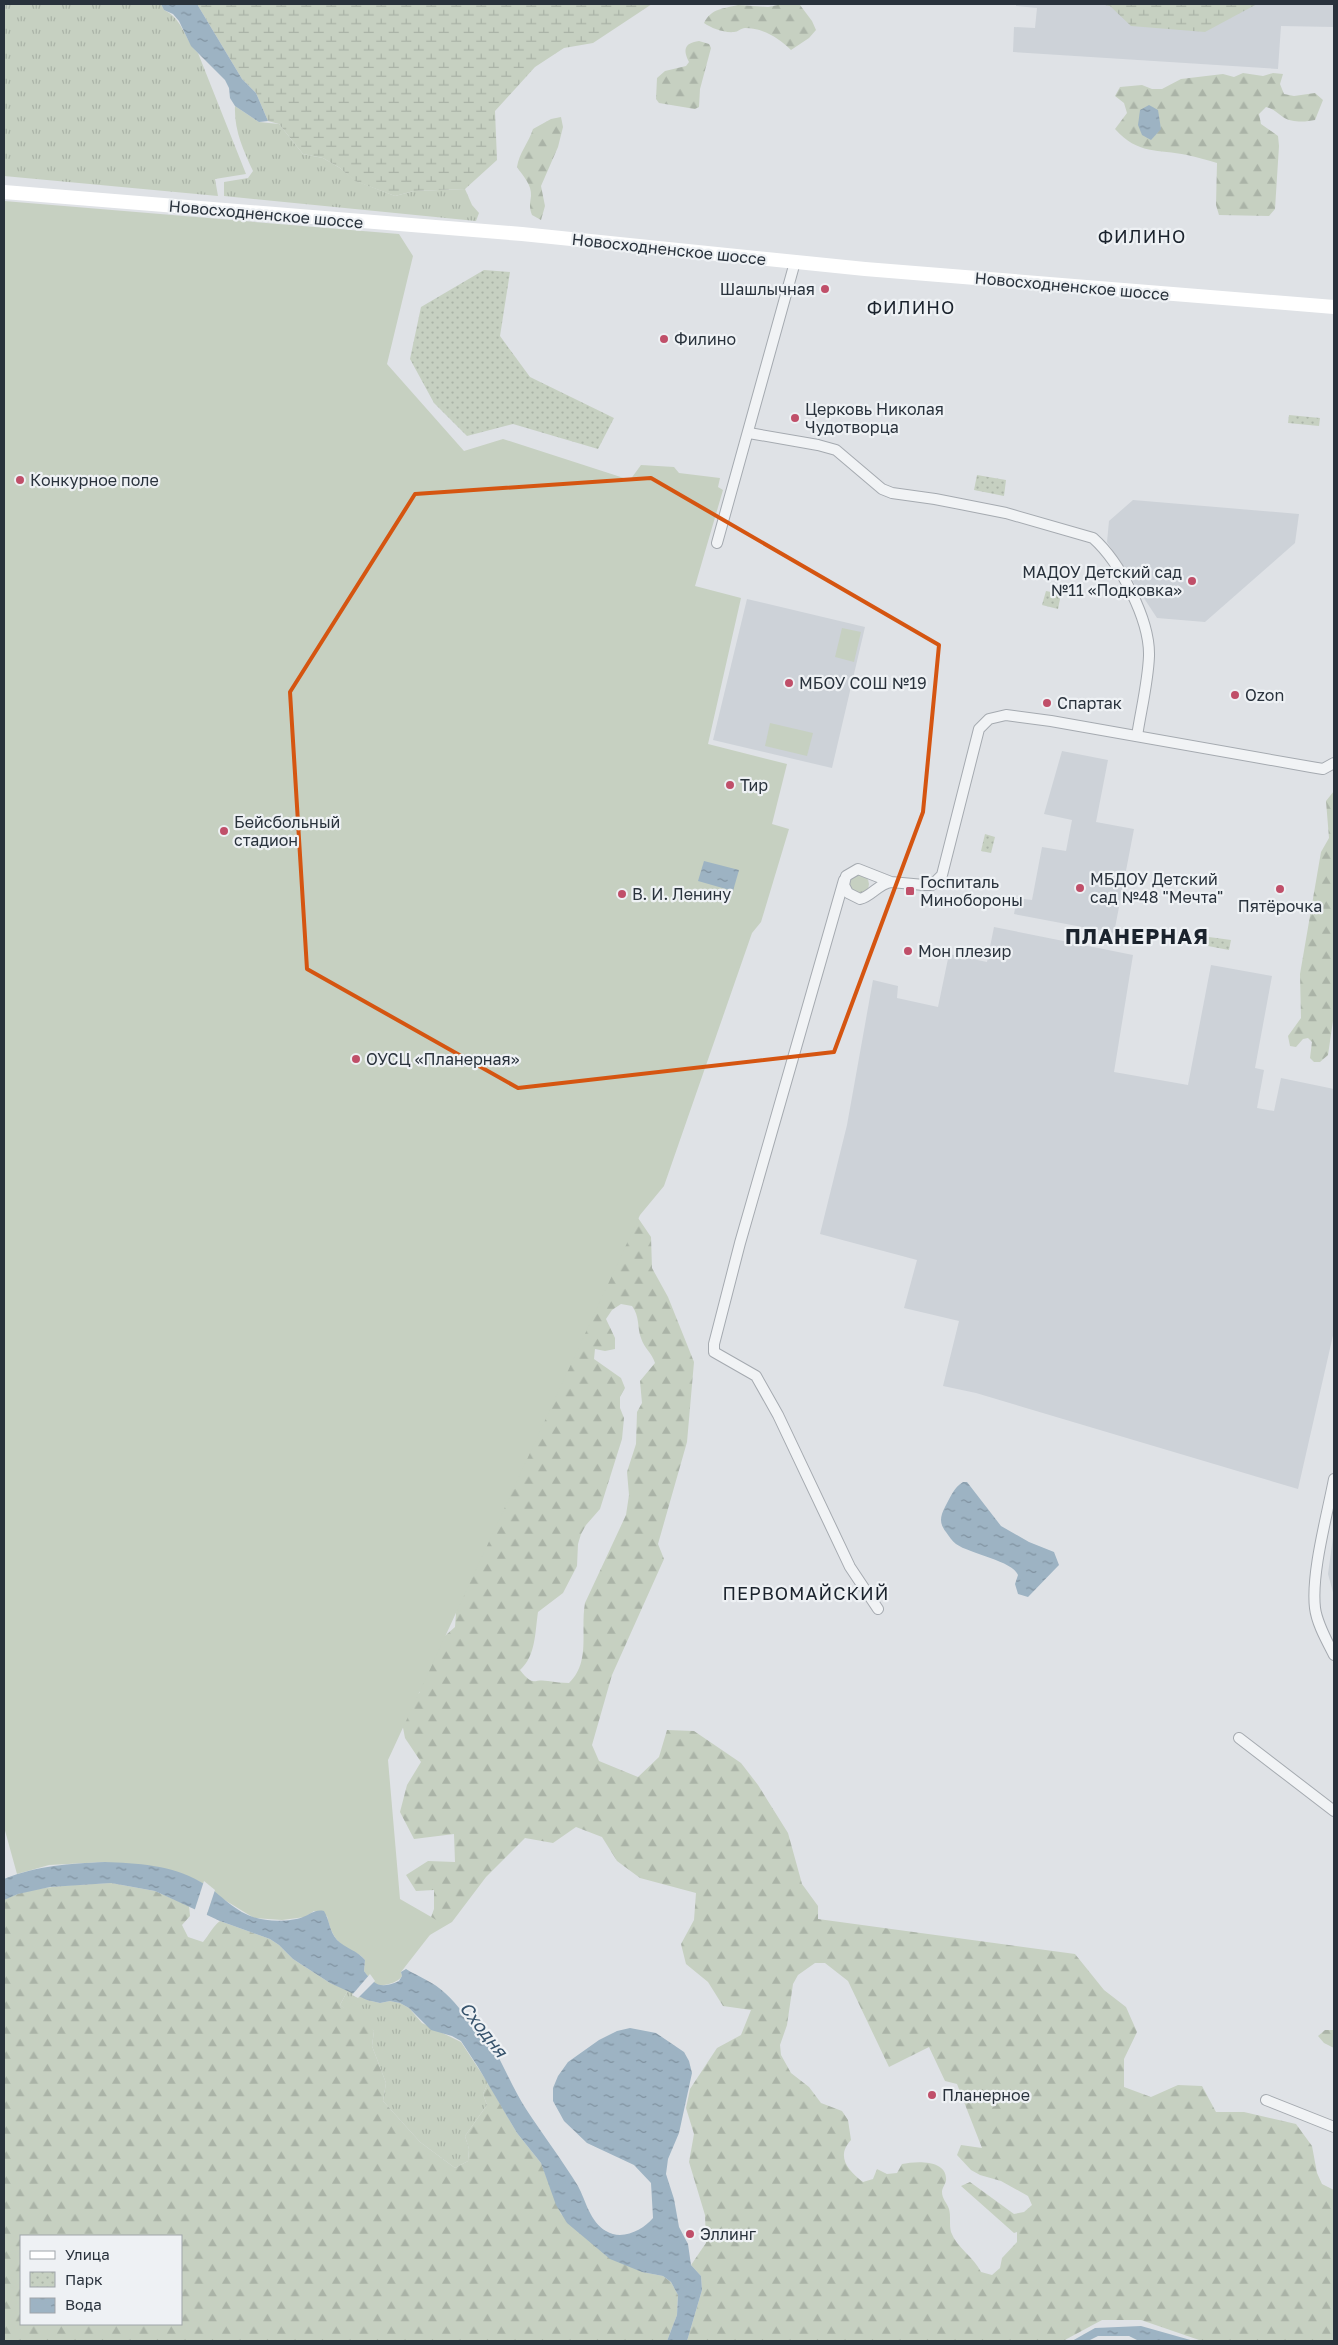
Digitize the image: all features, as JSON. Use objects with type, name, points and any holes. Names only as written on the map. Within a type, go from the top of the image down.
[{"type":"main road","name":"Новосходненское шоссе","points":[[4,192],[522,234],[795,262],[1334,307]]},
{"type":"street","points":[[717,543],[795,262]]},
{"type":"street","points":[[749,433],[818,444],[836,450],[882,489],[892,493],[935,499],[1006,513],[1093,538],[1102,547],[1120,573],[1141,616],[1148,643],[1149,657],[1137,736]]},
{"type":"street","points":[[837,904],[844,898],[851,896],[865,897],[882,884],[891,882],[932,885],[942,875],[979,729],[989,719],[1006,715],[1015,716],[1323,769],[1334,763]]},
{"type":"street","points":[[878,1610],[850,1566],[778,1415],[756,1376],[714,1352],[714,1344],[745,1224],[844,880],[853,870],[867,871],[891,882]]},
{"type":"street","points":[[867,871],[874,882],[872,891]]},
{"type":"street","points":[[844,880],[845,889],[851,896]]},
{"type":"street","points":[[1334,1479],[1314,1585],[1315,1610],[1325,1637],[1334,1654]]},
{"type":"street","points":[[1239,1738],[1334,1812]]},
{"type":"street","points":[[1266,2100],[1334,2127]]},
{"type":"highlighted area","points":[[651,478],[939,645],[923,812],[834,1052],[518,1088],[307,969],[290,692],[415,494]]},
{"type":"shaded area","points":[[1016,4],[1334,4],[1334,27],[1281,26],[1278,69],[1013,52],[1014,27],[1035,28],[1037,8],[1016,6]]},
{"type":"shaded area","name":"МАДОУ Детский сад №11 «Подковка»","points":[[1133,500],[1299,514],[1295,543],[1205,622],[1157,618],[1107,542],[1109,521]]},
{"type":"shaded area","name":"МБОУ СОШ №19","points":[[747,599],[865,627],[832,768],[713,740]]},
{"type":"shaded area","points":[[1062,751],[1108,760],[1096,822],[1134,829],[1114,933],[1014,914],[1017,898],[1032,900],[1042,847],[1066,851],[1072,820],[1044,814]]},
{"type":"shaded area","points":[[994,927],[1133,955],[1114,1072],[1188,1085],[1211,965],[1272,976],[1255,1068],[1264,1070],[1257,1108],[1274,1111],[1281,1078],[1334,1089],[1334,1331],[1298,1489],[976,1393],[943,1386],[959,1321],[904,1308],[917,1260],[820,1234],[847,1125],[873,980],[898,986],[897,998],[938,1007],[949,954],[987,962]]},
{"type":"shaded area","points":[[1334,1530],[1334,1596],[1328,1574]]},
{"type":"green space","points":[[4,4],[161,4],[164,10],[179,24],[198,53],[246,174],[215,179],[218,196],[4,176]]},
{"type":"green space","points":[[197,4],[652,4],[593,43],[564,48],[535,67],[495,111],[497,160],[465,189],[414,191],[395,196],[355,181],[340,168],[323,158],[303,154],[279,124],[268,121],[256,93],[242,79]]},
{"type":"green space","points":[[1100,4],[1257,4],[1205,32],[1131,26],[1110,6]]},
{"type":"green space","points":[[738,5],[768,7],[800,5],[816,30],[809,38],[791,50],[776,38],[752,28],[726,32],[704,23],[710,14],[722,8]]},
{"type":"green space","points":[[699,41],[709,44],[711,48],[700,89],[699,107],[695,109],[659,103],[656,99],[657,78],[665,71],[686,66],[689,62],[686,48],[690,43]]},
{"type":"green space","points":[[1243,73],[1263,76],[1273,73],[1283,74],[1280,84],[1284,94],[1294,96],[1315,93],[1323,100],[1315,120],[1303,122],[1291,120],[1266,107],[1259,114],[1261,124],[1278,136],[1279,146],[1275,209],[1269,216],[1219,215],[1216,205],[1217,163],[1187,155],[1140,147],[1115,129],[1127,113],[1124,103],[1115,96],[1120,87],[1142,85],[1152,89],[1162,89],[1181,79],[1223,74],[1234,77]]},
{"type":"green space","points":[[235,106],[259,122],[279,124],[303,154],[323,158],[340,168],[356,181],[395,196],[414,191],[465,189],[472,205],[479,213],[476,221],[224,196],[224,182],[248,178],[253,171],[238,131]]},
{"type":"green space","points":[[561,117],[563,127],[558,147],[541,186],[545,206],[541,220],[532,215],[530,188],[517,167],[533,129],[551,119]]},
{"type":"green space","name":"ОУСЦ «Планерная»","points":[[4,201],[399,234],[413,256],[387,364],[464,451],[503,439],[630,480],[641,465],[674,467],[679,473],[720,478],[718,487],[723,490],[695,586],[741,598],[708,744],[787,764],[772,824],[789,829],[761,922],[752,933],[664,1186],[640,1215],[388,1760],[400,1899],[440,1922],[401,1972],[402,1976],[386,1985],[378,1985],[371,1980],[364,1971],[365,1960],[343,1946],[336,1939],[327,1916],[314,1911],[305,1917],[282,1920],[254,1918],[223,1899],[199,1881],[105,1862],[49,1865],[17,1874],[4,1827]]},
{"type":"green space","points":[[484,270],[510,272],[500,336],[530,377],[614,418],[598,449],[513,424],[467,436],[434,403],[410,359],[421,307]]},
{"type":"green space","points":[[1289,415],[1320,418],[1319,426],[1288,423]]},
{"type":"green space","points":[[977,475],[1006,480],[1004,496],[974,490]]},
{"type":"green space","points":[[1046,591],[1061,594],[1058,609],[1042,605]]},
{"type":"green space","points":[[842,628],[861,632],[854,662],[835,657]]},
{"type":"green space","points":[[770,723],[813,733],[807,756],[765,746]]},
{"type":"green space","points":[[1334,791],[1334,1014],[1328,1055],[1320,1062],[1314,1062],[1310,1058],[1312,1042],[1308,1038],[1303,1039],[1296,1047],[1290,1046],[1288,1036],[1301,1018],[1300,974],[1321,852],[1329,838],[1326,801]]},
{"type":"green space","points":[[985,834],[995,837],[991,853],[981,851]]},
{"type":"green space","points":[[859,874],[866,877],[869,884],[866,891],[859,894],[852,891],[849,884],[852,877]]},
{"type":"green space","points":[[1209,937],[1231,940],[1229,950],[1208,946]]},
{"type":"green space","points":[[632,1209],[651,1237],[652,1268],[668,1297],[694,1362],[687,1442],[658,1544],[664,1559],[612,1675],[592,1745],[599,1761],[638,1777],[659,1757],[667,1730],[694,1731],[741,1763],[758,1785],[788,1833],[802,1884],[818,1906],[818,1919],[1075,1954],[1104,1990],[1126,2007],[1137,2032],[1124,2059],[1124,2087],[1151,2097],[1178,2085],[1202,2086],[1216,2112],[1244,2112],[1296,2124],[1312,2146],[1317,2173],[1322,2184],[1334,2190],[1334,2341],[1202,2341],[1141,2320],[1102,2320],[1063,2341],[687,2341],[702,2290],[701,2276],[691,2265],[706,2243],[705,2215],[689,2162],[694,2134],[686,2108],[690,2089],[717,2048],[741,2035],[751,2010],[723,2006],[708,1982],[686,1964],[681,1944],[694,1920],[696,1893],[640,1878],[617,1861],[602,1837],[576,1827],[553,1843],[525,1838],[486,1877],[452,1922],[423,1939],[434,1909],[434,1890],[416,1891],[406,1875],[428,1861],[455,1862],[454,1834],[414,1839],[400,1812],[407,1785],[421,1762],[405,1738],[400,1712],[420,1692],[396,1679],[455,1627],[457,1599]],"holes":[[[621,1304],[632,1306],[635,1310],[642,1342],[655,1363],[640,1381],[642,1403],[637,1412],[636,1444],[627,1472],[629,1495],[626,1515],[585,1603],[582,1656],[576,1675],[569,1683],[543,1680],[531,1681],[520,1670],[532,1651],[538,1612],[563,1593],[577,1566],[578,1544],[581,1534],[600,1509],[622,1439],[624,1418],[620,1408],[620,1397],[625,1388],[621,1378],[594,1359],[595,1349],[605,1351],[615,1349],[615,1338],[606,1319],[612,1310]],[[815,1963],[825,1963],[848,1981],[889,2067],[929,2047],[945,2081],[957,2084],[982,2148],[961,2145],[957,2155],[971,2170],[980,2175],[1001,2181],[1028,2196],[1032,2205],[1024,2212],[1014,2214],[970,2182],[961,2186],[1014,2233],[1017,2232],[1017,2242],[1002,2258],[1000,2268],[992,2275],[981,2272],[957,2243],[951,2232],[949,2209],[942,2194],[946,2181],[942,2169],[930,2163],[908,2163],[902,2164],[897,2173],[887,2174],[877,2169],[873,2179],[863,2182],[852,2173],[845,2162],[844,2152],[851,2140],[848,2120],[842,2111],[821,2103],[809,2087],[791,2073],[781,2055],[780,2045],[787,2025],[793,1984],[798,1975]]]},
{"type":"green space","points":[[111,1883],[155,1891],[189,1906],[190,1916],[182,1925],[188,1937],[203,1942],[220,1921],[270,1939],[293,1959],[330,1983],[348,1990],[340,2005],[365,2021],[374,2031],[372,2046],[386,2083],[383,2101],[420,2142],[455,2168],[468,2161],[469,2149],[465,2136],[487,2105],[483,2094],[488,2083],[517,2133],[541,2163],[561,2214],[642,2272],[663,2276],[671,2282],[678,2295],[677,2315],[667,2341],[4,2341],[4,1900],[27,1891],[70,1885]]},
{"type":"green space","points":[[348,1990],[367,2000],[380,2003],[390,2001],[400,2003],[409,2008],[422,2023],[461,2042],[488,2083],[483,2094],[487,2105],[465,2136],[469,2149],[468,2161],[455,2168],[420,2142],[383,2101],[386,2083],[372,2046],[374,2031],[340,2005]]},
{"type":"green space","points":[[1325,2030],[1334,2030],[1334,2048],[1324,2043],[1318,2036]]},
{"type":"water","points":[[161,4],[197,4],[242,79],[256,93],[268,121],[259,122],[235,106],[230,98],[229,88],[225,80],[191,46],[179,21],[173,14],[164,10]]},
{"type":"water","points":[[1149,105],[1158,110],[1161,129],[1151,140],[1142,135],[1138,125],[1140,110]]},
{"type":"water","points":[[704,861],[739,870],[733,891],[698,881]]},
{"type":"water","points":[[963,1482],[967,1482],[1001,1526],[1029,1542],[1054,1552],[1059,1565],[1028,1597],[1018,1594],[1015,1584],[1018,1575],[1014,1570],[1000,1562],[962,1548],[952,1540],[942,1526],[941,1517],[943,1511],[955,1490]]},
{"type":"water","points":[[105,1862],[141,1864],[177,1871],[199,1881],[238,1910],[259,1919],[285,1921],[303,1917],[316,1911],[324,1911],[334,1937],[365,1960],[364,1971],[375,1983],[387,1985],[399,1981],[402,1976],[401,1972],[406,1969],[441,1989],[492,2045],[521,2101],[578,2186],[592,2217],[601,2227],[612,2234],[632,2233],[653,2218],[651,2183],[634,2165],[587,2143],[564,2121],[553,2101],[553,2088],[558,2076],[568,2062],[599,2040],[617,2031],[630,2028],[656,2033],[684,2052],[692,2073],[679,2133],[668,2159],[666,2174],[674,2199],[679,2227],[688,2244],[691,2265],[701,2276],[702,2290],[687,2341],[667,2341],[677,2315],[678,2295],[671,2282],[663,2276],[642,2272],[610,2259],[567,2223],[556,2205],[541,2163],[517,2133],[461,2041],[452,2036],[431,2030],[409,2008],[400,2003],[390,2001],[380,2003],[367,2000],[330,1983],[293,1959],[270,1939],[220,1921],[155,1891],[111,1883],[50,1887],[18,1894],[4,1900],[4,1879],[17,1874],[42,1868]]},
{"type":"water","points":[[1141,2326],[1194,2341],[1139,2341],[1129,2336],[1098,2336],[1088,2341],[1072,2341],[1095,2328]]},
{"type":"pier","points":[[204,1881],[215,1890],[206,1917],[194,1912]]},
{"type":"pier","points":[[370,1974],[375,1981],[358,1998],[352,1995]]},
{"type":"place","name":"Шашлычная","points":[[825,289]]},
{"type":"place","name":"Филино","points":[[664,339]]},
{"type":"place","name":"Церковь Николая Чудотворца","points":[[795,418]]},
{"type":"place","name":"Конкурное поле","points":[[20,480]]},
{"type":"place","name":"МАДОУ Детский сад №11 «Подковка»","points":[[1192,581]]},
{"type":"place","name":"МБОУ СОШ №19","points":[[789,683]]},
{"type":"place","name":"Ozon","points":[[1235,695]]},
{"type":"place","name":"Спартак","points":[[1047,703]]},
{"type":"place","name":"Тир","points":[[730,785]]},
{"type":"place","name":"Бейсбольный стадион","points":[[224,831]]},
{"type":"place","name":"МБДОУ Детский сад №48 \"Мечта\"","points":[[1080,888]]},
{"type":"place","name":"Пятёрочка","points":[[1280,889]]},
{"type":"place","name":"Госпиталь Минобороны","points":[[910,891]]},
{"type":"place","name":"В. И. Ленину","points":[[622,894]]},
{"type":"place","name":"Мон плезир","points":[[908,951]]},
{"type":"place","name":"ОУСЦ «Планерная»","points":[[356,1059]]},
{"type":"place","name":"Планерное","points":[[932,2095]]},
{"type":"place","name":"Эллинг","points":[[690,2234]]},
{"type":"district","name":"ФИЛИНО","points":[[1142,236]]},
{"type":"district","name":"ФИЛИНО","points":[[911,307]]},
{"type":"district","name":"ПЛАНЕРНАЯ","points":[[1137,936]]},
{"type":"district","name":"ПЕРВОМАЙСКИЙ","points":[[806,1593]]},
{"type":"water label","name":"Сходня","points":[[484,2029]]}]
